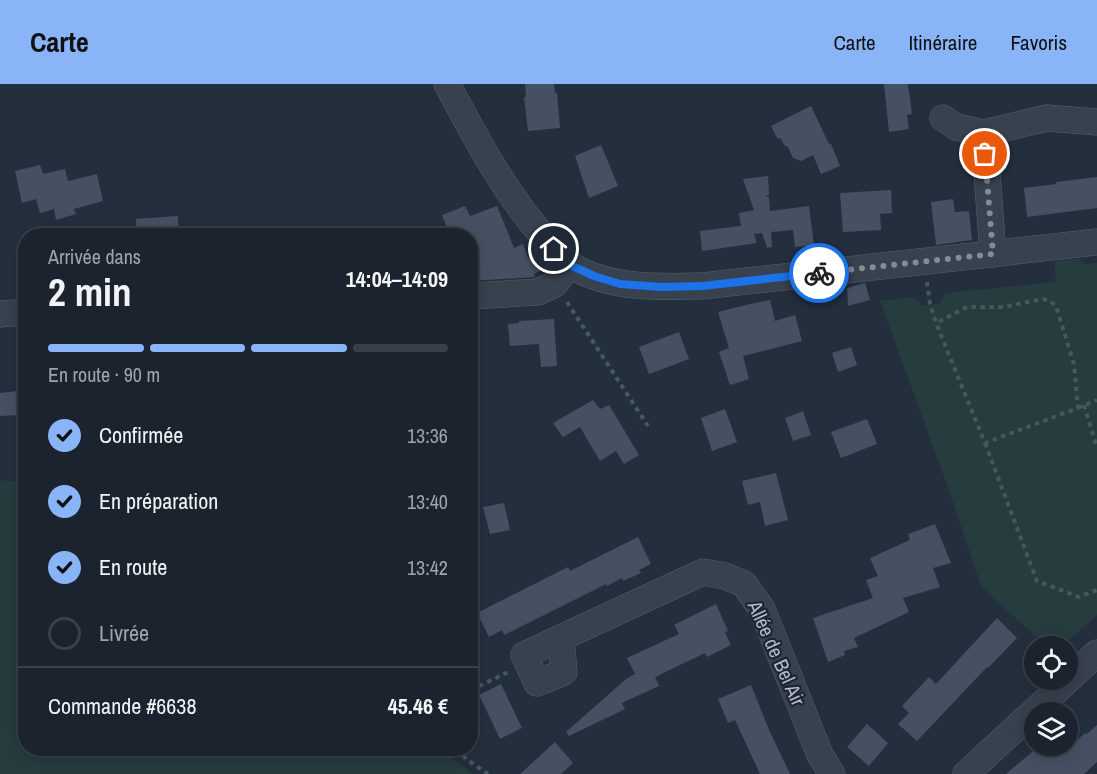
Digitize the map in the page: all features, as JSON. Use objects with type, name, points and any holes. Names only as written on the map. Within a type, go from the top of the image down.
[{"type":"street","points":[[447,84],[500,178],[539,232],[563,274]]},
{"type":"street","points":[[943,118],[956,127],[984,133],[1047,118],[1097,122]]},
{"type":"street","points":[[984,133],[993,254]]},
{"type":"street","points":[[478,296],[537,292],[563,274],[594,276],[620,284],[662,287],[702,286],[1097,243]]},
{"type":"street","points":[[0,314],[18,313]]},
{"type":"street","name":"Allée de Bel Air","points":[[527,663],[524,656],[703,572],[725,576],[744,584],[762,609],[820,755],[832,774]]},
{"type":"street","points":[[966,774],[1097,654]]},
{"type":"path","points":[[924,261],[930,304],[936,323],[985,443],[1037,581],[1079,597],[1097,590]]},
{"type":"path","points":[[563,274],[648,426]]},
{"type":"path","points":[[936,323],[967,307],[1003,307],[1043,299],[1050,301],[1056,306],[1074,364],[1078,408]]},
{"type":"path","points":[[985,443],[1097,400]]},
{"type":"path","points":[[1084,405],[1097,448]]},
{"type":"path","points":[[478,687],[527,663]]},
{"type":"path","points":[[464,756],[488,774]]},
{"type":"green space","points":[[1079,259],[1085,264],[1097,263],[1097,615],[1074,636],[1035,636],[981,586],[880,301],[913,297],[922,305],[939,304],[945,293],[1056,282],[1054,261]]},
{"type":"green space","points":[[0,480],[18,482],[18,756],[449,756],[473,774],[0,774]]},
{"type":"building","points":[[525,84],[554,84],[560,128],[528,131],[524,97],[526,97]]},
{"type":"building","points":[[884,84],[908,84],[912,114],[907,115],[909,129],[889,132]]},
{"type":"building","points":[[811,106],[840,166],[821,174],[813,155],[801,161],[793,158],[788,147],[777,138],[771,126]]},
{"type":"building","points":[[601,145],[618,186],[589,198],[575,156]]},
{"type":"building","points":[[40,165],[43,174],[65,169],[68,181],[97,174],[103,201],[74,209],[76,214],[56,220],[54,209],[40,213],[36,199],[22,203],[15,171]]},
{"type":"building","points":[[768,176],[769,195],[765,197],[769,197],[770,211],[809,206],[814,245],[795,247],[793,230],[771,232],[772,247],[767,248],[762,233],[754,234],[757,243],[702,251],[700,231],[741,226],[739,213],[754,210],[743,179]]},
{"type":"building","points":[[1097,177],[1097,208],[1027,217],[1024,188]]},
{"type":"building","points":[[891,190],[892,213],[880,214],[881,230],[843,232],[840,193]]},
{"type":"building","points":[[953,199],[955,212],[969,211],[972,240],[936,245],[931,202]]},
{"type":"building","points":[[465,206],[470,216],[497,206],[514,248],[523,244],[528,258],[534,256],[540,271],[534,274],[535,277],[478,281],[478,228],[447,228],[442,215]]},
{"type":"building","points":[[178,216],[179,228],[137,228],[136,219]]},
{"type":"building","points":[[865,283],[870,300],[848,306],[847,288]]},
{"type":"building","points":[[770,300],[775,321],[795,315],[802,341],[743,356],[749,379],[730,385],[719,352],[729,348],[718,312]]},
{"type":"building","points":[[554,319],[557,366],[541,367],[539,344],[510,346],[508,324]]},
{"type":"building","points":[[679,332],[689,359],[649,374],[639,347]]},
{"type":"building","points":[[851,347],[857,365],[838,372],[832,353]]},
{"type":"building","points":[[17,391],[18,415],[0,416],[0,393]]},
{"type":"building","points":[[593,400],[600,409],[609,405],[639,455],[624,464],[616,451],[600,461],[580,427],[563,437],[553,423]]},
{"type":"building","points":[[725,409],[737,442],[712,451],[701,418]]},
{"type":"building","points":[[803,411],[811,435],[793,441],[785,418]]},
{"type":"building","points":[[867,419],[877,444],[841,458],[831,432]]},
{"type":"building","points":[[776,473],[788,520],[765,526],[760,502],[748,505],[742,481]]},
{"type":"building","points":[[504,503],[510,530],[490,534],[483,507]]},
{"type":"building","points":[[935,524],[951,563],[933,568],[940,587],[903,598],[909,612],[854,638],[858,647],[844,651],[845,655],[828,662],[813,618],[873,598],[866,580],[878,576],[870,558],[910,540],[908,534]]},
{"type":"building","points":[[638,537],[651,564],[639,570],[641,573],[623,581],[622,578],[607,586],[606,584],[504,635],[502,630],[489,637],[478,612],[568,567],[570,571]]},
{"type":"building","points":[[716,604],[728,631],[725,632],[731,645],[707,657],[705,653],[655,677],[659,686],[622,703],[625,709],[569,736],[566,732],[626,679],[635,674],[627,658],[679,634],[674,625]]},
{"type":"building","points":[[997,618],[1017,638],[917,741],[898,724],[909,713],[902,706],[929,677],[936,684]]},
{"type":"building","points":[[501,684],[522,728],[500,739],[479,695]]},
{"type":"building","points":[[751,685],[790,774],[760,774],[735,720],[728,723],[718,699]]},
{"type":"building","points":[[867,724],[888,743],[869,766],[847,747]]},
{"type":"building","points":[[1097,725],[1097,762],[1084,774],[1006,774],[1027,756],[1078,756],[1078,740],[1085,733],[1087,734]]},
{"type":"building","points":[[555,742],[573,763],[561,774],[520,774]]},
{"type":"way so far","points":[[819,273],[993,254],[985,154]]},
{"type":"route","points":[[554,249],[570,265],[620,284],[662,287],[702,286],[819,273]]}]
